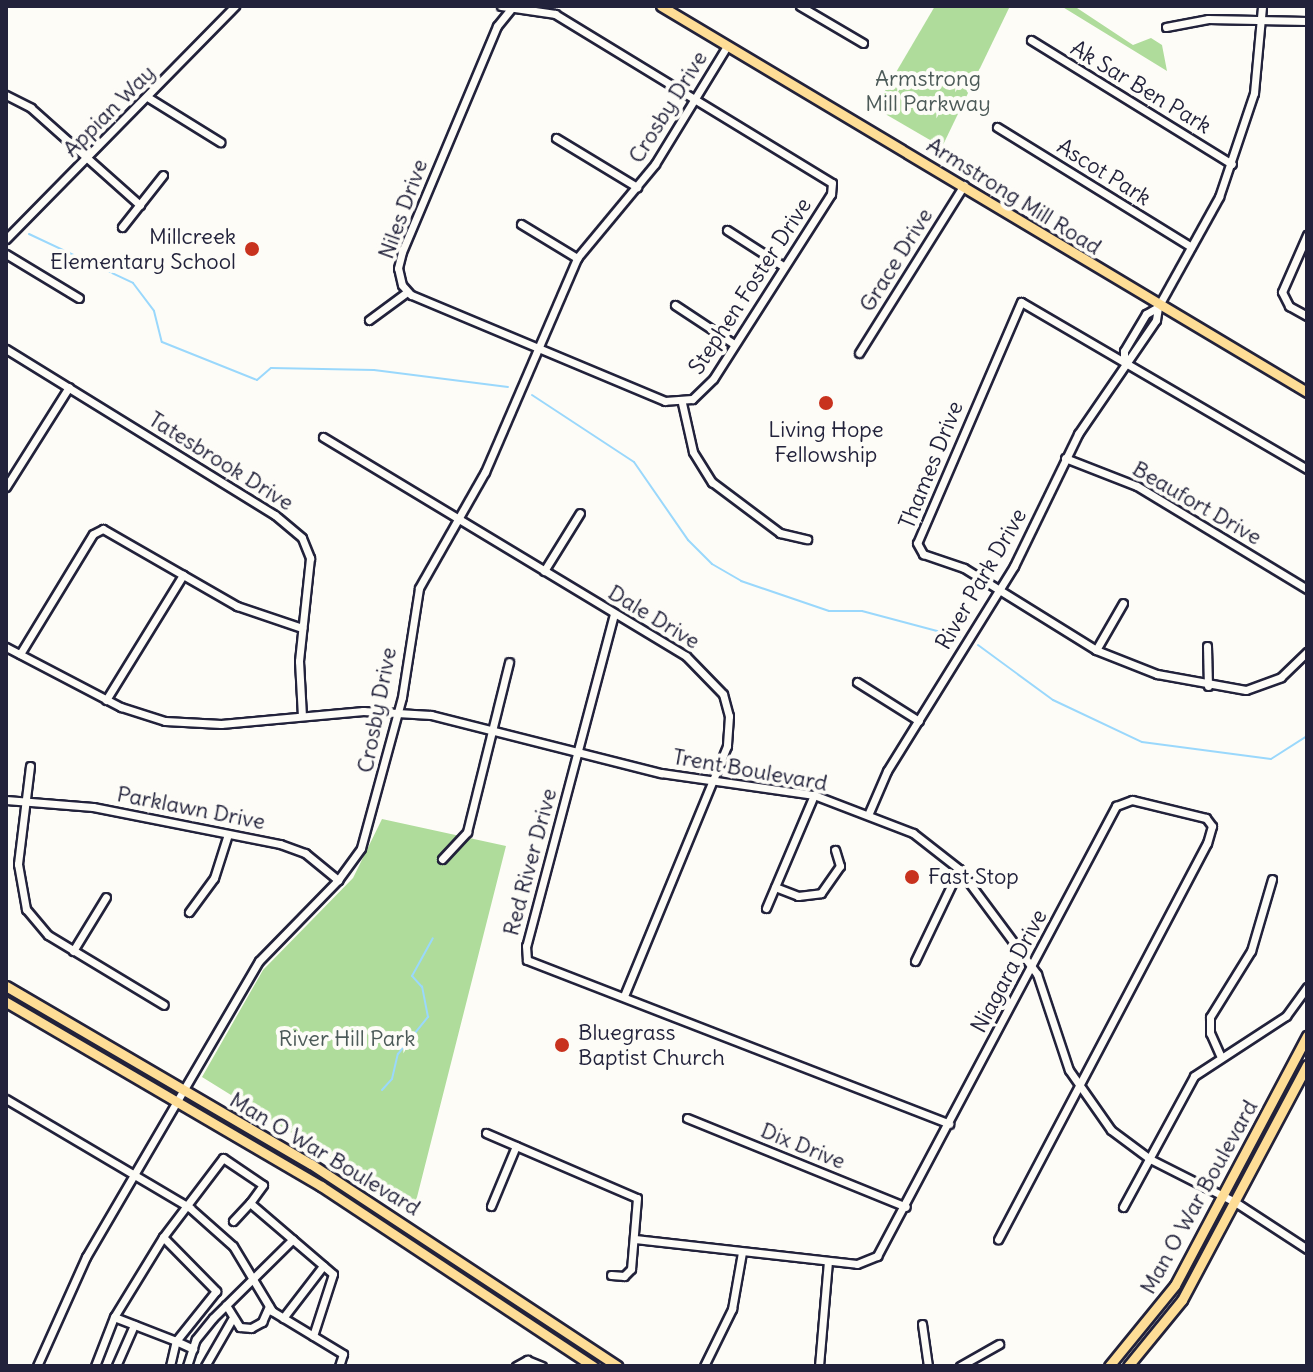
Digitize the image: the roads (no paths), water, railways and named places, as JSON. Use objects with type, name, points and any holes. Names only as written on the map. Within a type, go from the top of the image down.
[{"type":"main road","name":"Armstrong Mill Road","points":[[661,6],[964,185],[1158,307],[1307,392]]},
{"type":"main road","name":"Man O War Boulevard","points":[[6,986],[184,1089],[422,1234],[617,1366]]},
{"type":"main road","name":"Man O War Boulevard","points":[[6,1002],[375,1220],[593,1366]]},
{"type":"main road","name":"Man O War Boulevard","points":[[1109,1366],[1161,1307],[1307,1036]]},
{"type":"main road","name":"Man O War Boulevard","points":[[1128,1366],[1182,1300],[1307,1065]]},
{"type":"street","name":"Appian Way","points":[[6,239],[149,98],[235,6]]},
{"type":"street","points":[[800,6],[863,43]]},
{"type":"street","name":"River Park Drive","points":[[868,815],[887,771],[1000,590],[1065,458],[1124,361],[1146,314],[1158,307],[1232,164],[1254,93],[1262,6]]},
{"type":"street","points":[[505,8],[555,14],[695,98]]},
{"type":"street","name":"Niles Drive","points":[[505,8],[402,252],[399,276],[407,292],[538,348]]},
{"type":"street","points":[[1166,27],[1208,19],[1307,21]]},
{"type":"street","name":"Ak Sar Ben Park","points":[[1031,40],[1232,164]]},
{"type":"street","name":"Crosby Drive","points":[[37,1366],[75,1278],[259,961],[338,880],[369,830],[399,711],[416,596],[485,472],[577,258],[637,187],[727,46]]},
{"type":"street","points":[[6,95],[89,157],[140,205]]},
{"type":"street","points":[[149,98],[220,142]]},
{"type":"street","name":"Stephen Foster Drive","points":[[538,348],[665,401],[682,403],[708,387],[831,194],[832,183],[695,98]]},
{"type":"street","name":"Ascot Park","points":[[997,127],[1191,247]]},
{"type":"street","points":[[556,138],[637,187]]},
{"type":"street","points":[[122,227],[163,175]]},
{"type":"street","name":"Grace Drive","points":[[859,353],[964,185]]},
{"type":"street","points":[[521,224],[577,258]]},
{"type":"street","points":[[727,230],[783,266]]},
{"type":"street","points":[[1307,235],[1282,292],[1285,301],[1307,316]]},
{"type":"street","points":[[6,254],[79,298]]},
{"type":"street","points":[[369,320],[407,292]]},
{"type":"street","name":"Thames Drive","points":[[1307,469],[1029,302],[1016,306],[917,543],[923,554],[954,563],[1096,650],[1137,669],[1208,686],[1259,687],[1281,677],[1307,652]]},
{"type":"street","points":[[675,305],[734,344]]},
{"type":"street","name":"Tatesbrook Drive","points":[[6,349],[293,527],[310,558],[302,628],[302,716]]},
{"type":"street","points":[[6,487],[69,387]]},
{"type":"street","points":[[682,403],[693,452],[712,482],[780,533],[807,539]]},
{"type":"street","name":"Dale Drive","points":[[323,437],[686,656],[717,685],[730,730],[715,780],[624,996]]},
{"type":"street","name":"Beaufort Drive","points":[[1065,458],[1137,486],[1307,589]]},
{"type":"street","points":[[544,571],[580,513]]},
{"type":"street","points":[[20,654],[98,530],[117,532],[183,575],[254,614],[302,628]]},
{"type":"street","points":[[106,700],[183,575]]},
{"type":"street","points":[[1096,650],[1123,603]]},
{"type":"street","name":"Red River Drive","points":[[614,614],[526,958],[949,1124]]},
{"type":"street","points":[[1207,646],[1208,686]]},
{"type":"street","name":"Trent Boulevard","points":[[6,647],[106,700],[150,717],[191,724],[399,711],[715,780],[814,795],[932,844],[959,869],[1031,966],[1079,1088],[1111,1130],[1150,1159],[1235,1202],[1307,1249]]},
{"type":"street","points":[[442,859],[467,832],[509,662]]},
{"type":"street","points":[[857,682],[919,721]]},
{"type":"street","points":[[30,766],[18,882],[35,922],[73,951],[164,1005]]},
{"type":"street","points":[[766,908],[814,795]]},
{"type":"street","name":"Parklawn Drive","points":[[6,800],[93,807],[293,848],[338,880]]},
{"type":"street","name":"Niagara Drive","points":[[635,1239],[828,1261],[871,1260],[906,1207],[1121,801],[1199,815],[1209,821],[1207,843],[998,1239]]},
{"type":"street","points":[[189,912],[214,878],[228,834]]},
{"type":"street","points":[[775,887],[798,896],[821,893],[840,866],[835,850]]},
{"type":"street","points":[[915,961],[959,869]]},
{"type":"street","points":[[1220,1055],[1210,1033],[1210,1017],[1251,951],[1272,879]]},
{"type":"street","points":[[6,883],[18,882]]},
{"type":"street","points":[[73,951],[106,897]]},
{"type":"street","points":[[1123,1207],[1186,1089],[1220,1055],[1286,1016],[1307,987]]},
{"type":"street","points":[[6,1099],[190,1208],[233,1246],[269,1306],[283,1318],[343,1354],[339,1366]]},
{"type":"street","name":"Dix Drive","points":[[687,1118],[906,1207]]},
{"type":"street","points":[[486,1133],[634,1194],[638,1203],[629,1273],[611,1275]]},
{"type":"street","points":[[491,1206],[516,1146]]},
{"type":"street","points":[[95,1366],[114,1317],[163,1237],[190,1208],[223,1158],[263,1185],[233,1221]]},
{"type":"street","points":[[250,1203],[336,1279],[313,1336]]},
{"type":"street","points":[[163,1237],[216,1291],[176,1341],[170,1366]]},
{"type":"street","points":[[187,1366],[193,1349],[226,1305],[253,1275],[271,1266],[293,1239]]},
{"type":"street","points":[[704,1366],[732,1309],[742,1252]]},
{"type":"street","points":[[819,1366],[828,1261]]},
{"type":"street","points":[[283,1318],[323,1266]]},
{"type":"street","points":[[226,1305],[232,1319],[251,1328],[262,1322],[269,1306]]},
{"type":"street","points":[[114,1317],[193,1349]]},
{"type":"street","points":[[205,1366],[232,1319]]},
{"type":"street","points":[[922,1324],[928,1366]]},
{"type":"street","points":[[116,1366],[134,1325]]},
{"type":"street","points":[[960,1366],[999,1344]]},
{"type":"street","points":[[516,1366],[527,1360],[542,1366]]},
{"type":"waterway","points":[[29,234],[133,283],[154,311],[162,342],[257,380],[271,368],[374,370],[508,387]]},
{"type":"waterway","points":[[532,395],[634,462],[688,540],[712,564],[741,581],[829,611],[862,611],[960,637]]},
{"type":"waterway","points":[[978,645],[1053,700],[1142,742],[1271,759],[1307,736]]},
{"type":"waterway","points":[[382,1090],[392,1079],[398,1054],[428,1017],[422,987],[412,976],[433,938]]},
{"type":"place","name":"Millcreek Elementary School","points":[[252,249]]},
{"type":"place","name":"Living Hope Fellowship","points":[[826,403]]},
{"type":"place","name":"Fast Stop","points":[[912,877]]},
{"type":"place","name":"Bluegrass Baptist Church","points":[[562,1045]]},
{"type":"park label","name":"Armstrong Mill Parkway","points":[[928,90]]},
{"type":"park label","name":"River Hill Park","points":[[347,1039]]}]
